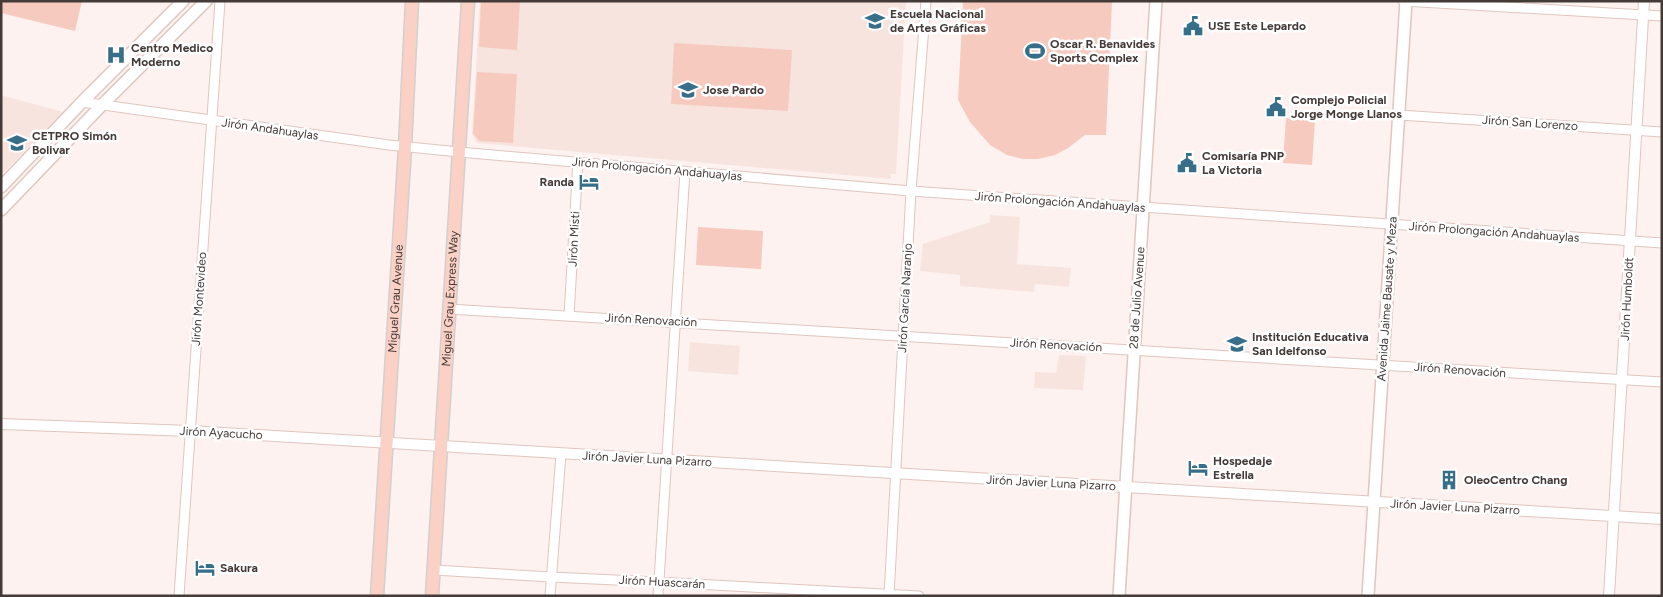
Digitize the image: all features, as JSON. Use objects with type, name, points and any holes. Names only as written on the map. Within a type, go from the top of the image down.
[{"type":"main road","points":[[1,187],[82,102],[183,1]]},
{"type":"main road","points":[[1,210],[206,1]]},
{"type":"main road","name":"Miguel Grau Avenue","points":[[377,596],[408,147],[412,1]]},
{"type":"main road","name":"Miguel Grau Express Way","points":[[432,596],[436,447],[449,309],[455,152],[468,1]]},
{"type":"main road","name":"28 de Julio Avenue","points":[[1119,596],[1156,1]]},
{"type":"main road","name":"Avenida Jaime Bausate y Meza","points":[[1368,596],[1405,1]]},
{"type":"street","name":"Jirón Montevideo","points":[[179,596],[220,1]]},
{"type":"street","name":"Jirón García Naranjo","points":[[889,595],[911,191],[926,1]]},
{"type":"street","points":[[1405,1],[1662,16]]},
{"type":"street","name":"Jirón Humboldt","points":[[1609,596],[1644,1]]},
{"type":"street","name":"Jirón Andahuaylas","points":[[82,102],[212,121],[455,152]]},
{"type":"street","name":"Jirón San Lorenzo","points":[[1399,115],[1662,132]]},
{"type":"street","name":"Jirón Prolongación Andahuaylas","points":[[455,152],[578,161],[911,191],[1662,243]]},
{"type":"street","name":"Jirón Misti","points":[[569,316],[578,161]]},
{"type":"street","points":[[658,596],[685,171]]},
{"type":"street","name":"Jirón Renovación","points":[[449,309],[675,321],[1662,382]]},
{"type":"street","name":"Jirón Ayacucho","points":[[1,424],[190,431],[436,447]]},
{"type":"street","name":"Jirón Javier Luna Pizarro","points":[[436,447],[1662,519]]},
{"type":"street","points":[[550,596],[561,454]]},
{"type":"street","name":"Jirón Huascarán","points":[[434,570],[551,578],[919,596]]},
{"type":"shaded area","points":[[1,1],[82,1],[75,31],[1,13]]},
{"type":"shaded area","name":"Jose Pardo","points":[[480,1],[906,1],[896,174],[891,174],[891,179],[477,143],[472,134]]},
{"type":"shaded area","points":[[481,1],[520,1],[517,50],[479,47]]},
{"type":"shaded area","name":"Oscar R. Benavides Sports Complex","points":[[963,1],[1112,1],[1106,135],[1085,135],[1055,155],[1038,159],[1023,159],[1007,155],[990,145],[970,122],[958,100]]},
{"type":"shaded area","points":[[674,43],[792,50],[788,111],[671,104]]},
{"type":"shaded area","points":[[477,72],[517,74],[513,143],[479,141],[473,133]]},
{"type":"shaded area","name":"CETPRO Simón Bolivar","points":[[1,95],[63,112],[1,175]]},
{"type":"shaded area","points":[[1286,118],[1315,120],[1312,165],[1283,163]]},
{"type":"shaded area","points":[[990,215],[1020,217],[1017,264],[1071,268],[1069,287],[1035,284],[1034,292],[960,286],[960,275],[920,271],[923,244],[990,222]]},
{"type":"shaded area","points":[[698,227],[763,231],[761,269],[696,265]]},
{"type":"shaded area","points":[[690,342],[740,346],[738,375],[688,371]]},
{"type":"shaded area","points":[[1059,355],[1086,356],[1083,390],[1034,388],[1035,372],[1056,373]]},
{"type":"place","name":"Escuela Nacional de Artes Gráficas","points":[[875,21]]},
{"type":"place","name":"USE Este Lepardo","points":[[1193,26]]},
{"type":"place","name":"Oscar R. Benavides Sports Complex","points":[[1035,51]]},
{"type":"place","name":"Centro Medico Moderno","points":[[116,55]]},
{"type":"place","name":"Jose Pardo","points":[[688,90]]},
{"type":"place","name":"Complejo Policial Jorge Monge Llanos","points":[[1276,107]]},
{"type":"place","name":"CETPRO Simón Bolivar","points":[[17,143]]},
{"type":"place","name":"Comisaría PNP La Victoria","points":[[1187,163]]},
{"type":"place","name":"Randa","points":[[589,182]]},
{"type":"place","name":"Institución Educativa San Idelfonso","points":[[1237,344]]},
{"type":"place","name":"Hospedaje Estrella","points":[[1198,468]]},
{"type":"place","name":"OleoCentro Chang","points":[[1449,480]]},
{"type":"place","name":"Sakura","points":[[205,568]]}]
